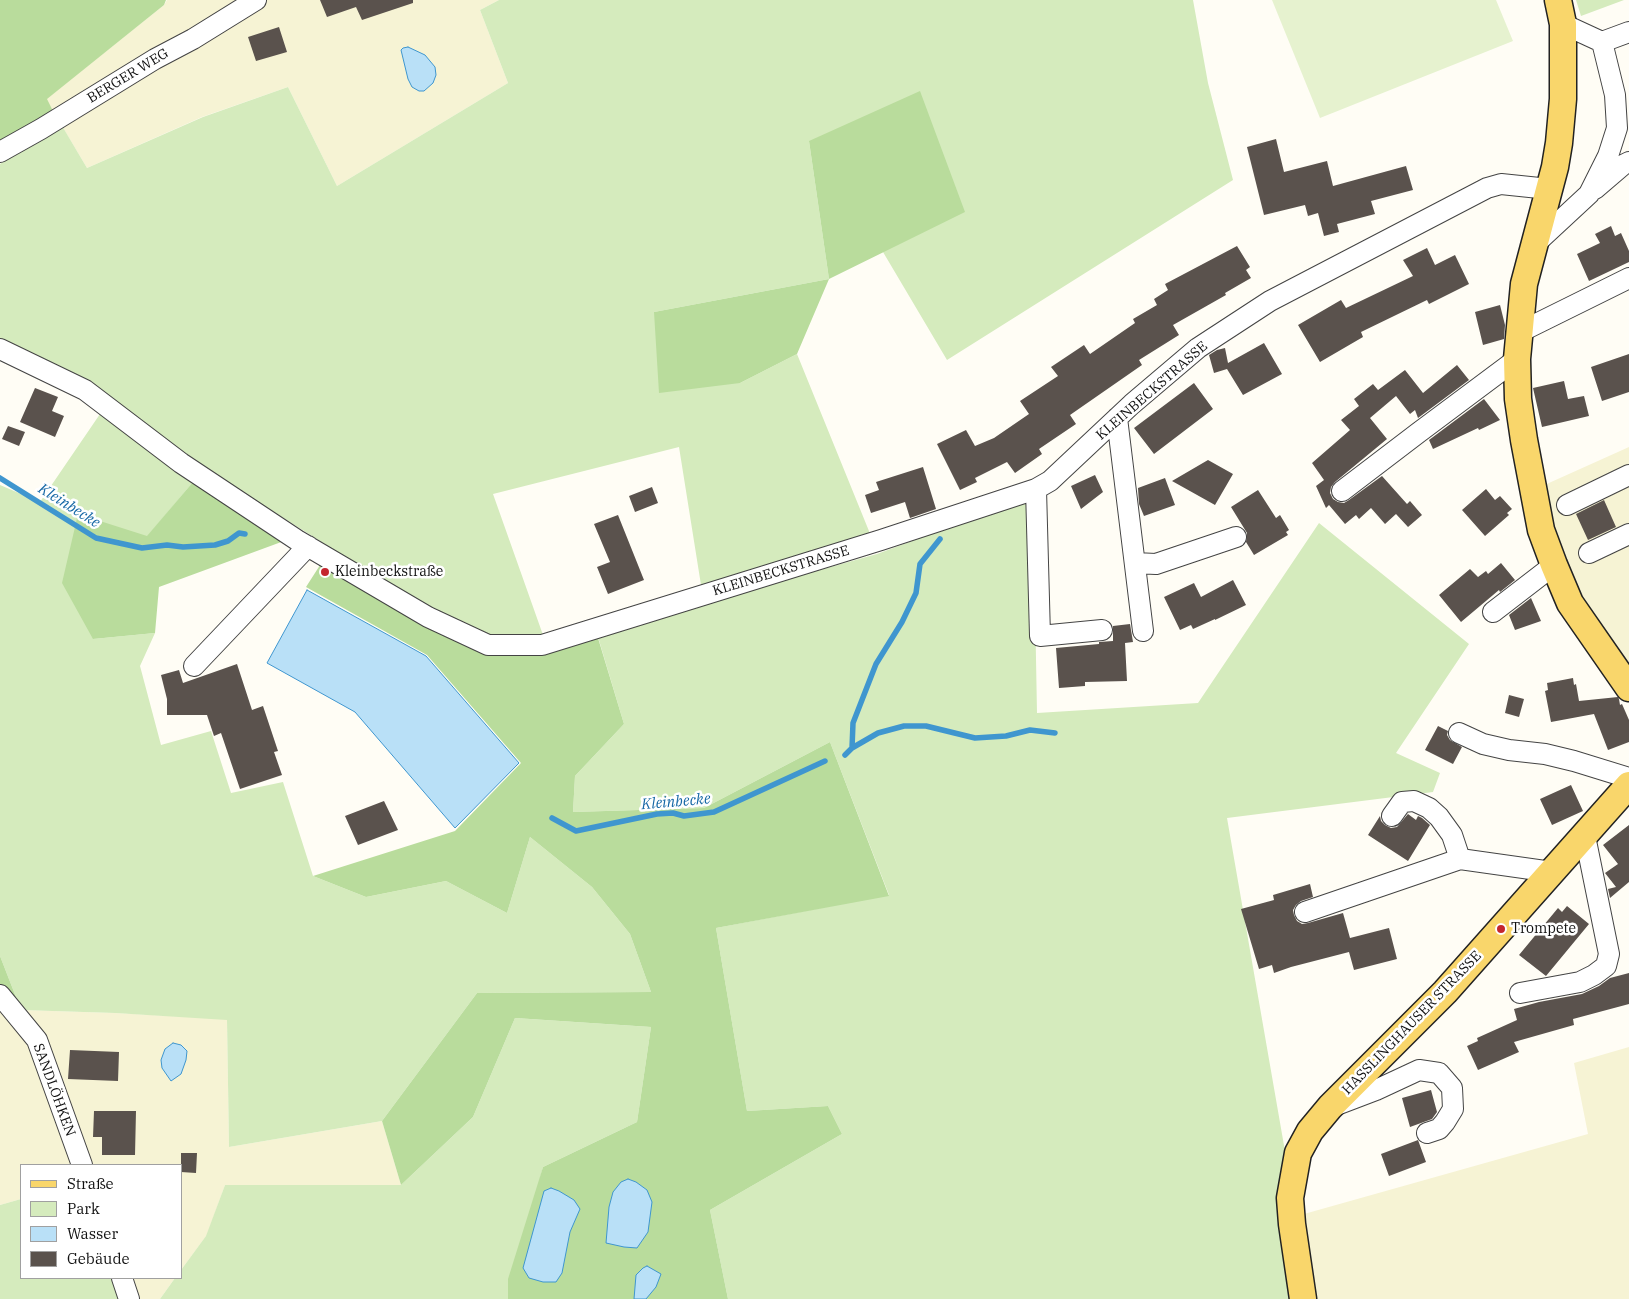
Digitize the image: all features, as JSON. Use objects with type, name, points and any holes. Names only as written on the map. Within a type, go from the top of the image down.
[{"type":"main road","points":[[1560,12],[1563,99],[1559,143],[1555,167],[1524,284],[1518,359],[1518,399],[1541,530],[1554,566],[1570,603],[1629,688]]},
{"type":"main road","name":"HASSLINGHAUSER STRASSE","points":[[1303,1299],[1290,1198],[1292,1177],[1298,1153],[1310,1131],[1330,1107],[1445,992],[1629,785]]},
{"type":"street","name":"BERGER WEG","points":[[0,152],[256,0]]},
{"type":"street","points":[[1560,12],[1602,42],[1615,95],[1616,128],[1608,156],[1589,194]]},
{"type":"street","points":[[1602,42],[1629,32]]},
{"type":"street","points":[[1534,245],[1589,194],[1629,162]]},
{"type":"street","name":"KLEINBECKSTRASSE","points":[[0,349],[85,390],[181,463],[308,546],[428,617],[488,645],[542,645],[881,540],[1036,489],[1050,481],[1117,418],[1198,348],[1270,301],[1487,188],[1501,184],[1549,189]]},
{"type":"street","points":[[1520,332],[1629,278]]},
{"type":"street","points":[[1342,492],[1418,432],[1518,359]]},
{"type":"street","points":[[1117,418],[1143,631]]},
{"type":"street","points":[[1567,505],[1629,475]]},
{"type":"street","points":[[1036,489],[1040,636],[1102,630]]},
{"type":"street","points":[[1589,553],[1629,534]]},
{"type":"street","points":[[1135,563],[1156,564],[1236,537]]},
{"type":"street","points":[[194,666],[308,546]]},
{"type":"street","points":[[1493,612],[1554,566]]},
{"type":"street","points":[[1459,733],[1483,744],[1509,750],[1546,754],[1629,778]]},
{"type":"street","points":[[1392,816],[1402,802],[1414,801],[1429,808],[1439,817],[1452,835],[1460,859]]},
{"type":"street","points":[[1520,993],[1580,982],[1606,966],[1609,954],[1585,836]]},
{"type":"street","points":[[1304,912],[1460,859],[1552,872]]},
{"type":"street","name":"SANDLÖHKEN","points":[[0,995],[37,1040],[82,1164]]},
{"type":"street","points":[[1330,1107],[1376,1090],[1419,1070],[1439,1073],[1452,1088],[1453,1109],[1439,1129],[1427,1132]]},
{"type":"street","points":[[122,1279],[129,1299]]},
{"type":"shaded area","points":[[167,0],[499,0],[480,10],[508,83],[337,186],[288,87],[202,117],[87,168],[46,99],[164,5]]},
{"type":"shaded area","points":[[1629,447],[1629,666],[1579,596],[1555,543],[1540,487]]},
{"type":"shaded area","points":[[0,997],[21,1010],[227,1019],[229,1147],[382,1121],[401,1185],[225,1185],[207,1235],[182,1269],[182,1164],[20,1164],[20,1199],[0,1205]]},
{"type":"shaded area","points":[[1629,1047],[1629,1299],[1312,1299],[1304,1214],[1588,1134],[1574,1063]]},
{"type":"shaded area","points":[[114,1279],[174,1279],[160,1299],[122,1299]]},
{"type":"green space","points":[[0,0],[166,0],[164,5],[47,99],[54,113],[0,146]]},
{"type":"green space","points":[[499,0],[1193,0],[1208,83],[1233,180],[947,360],[883,252],[809,141],[829,279],[654,312],[740,383],[797,354],[871,536],[701,585],[679,447],[493,494],[543,635],[489,639],[422,605],[183,455],[0,344],[0,164],[58,119],[87,168],[203,117],[288,87],[337,186],[508,83],[480,10]]},
{"type":"green space","points":[[1272,0],[1496,0],[1513,41],[1320,118]]},
{"type":"green space","points":[[1576,0],[1624,0],[1581,16]]},
{"type":"green space","points":[[920,91],[965,212],[829,279],[809,141]]},
{"type":"green space","points":[[829,279],[797,354],[740,383],[659,393],[654,312]]},
{"type":"green space","points":[[100,414],[174,470],[193,482],[147,537],[93,639],[155,633],[140,666],[161,745],[211,731],[231,793],[283,782],[313,876],[366,897],[446,881],[507,913],[530,837],[592,887],[630,934],[651,992],[477,993],[382,1121],[229,1147],[227,1020],[115,1013],[21,1010],[0,956],[0,485],[40,502]]},
{"type":"green space","points":[[193,482],[284,541],[159,587],[155,633],[93,639],[62,583],[78,514],[147,536]]},
{"type":"green space","points":[[1033,496],[1037,713],[1198,703],[1319,523],[1469,644],[1396,753],[1440,773],[1433,792],[1227,818],[1286,1157],[1294,1299],[728,1299],[710,1210],[842,1134],[828,1106],[747,1111],[716,928],[889,895],[830,742],[704,808],[573,812],[575,776],[624,724],[598,637],[705,602],[877,554]]},
{"type":"green space","points":[[322,562],[489,649],[598,638],[624,724],[575,776],[573,812],[704,808],[830,742],[889,896],[716,928],[747,1111],[828,1106],[842,1134],[710,1210],[728,1299],[508,1299],[508,1279],[543,1167],[637,1122],[651,1027],[515,1018],[473,1117],[401,1185],[382,1121],[477,993],[651,992],[630,934],[592,887],[530,837],[507,913],[446,881],[366,897],[313,876],[455,831],[521,763],[427,655],[306,587]]},
{"type":"green space","points":[[0,956],[21,1010],[0,997]]},
{"type":"green space","points":[[515,1018],[651,1027],[637,1122],[543,1167],[508,1299],[160,1299],[174,1279],[182,1279],[182,1269],[206,1236],[225,1185],[401,1185],[473,1117]]},
{"type":"green space","points":[[20,1199],[20,1279],[114,1279],[122,1299],[0,1299],[0,1205]]},
{"type":"water","points":[[408,47],[425,55],[435,67],[436,75],[433,83],[424,91],[419,91],[412,87],[408,79],[401,50]]},
{"type":"water","points":[[307,590],[426,656],[519,763],[455,828],[355,712],[267,663]]},
{"type":"water","points":[[173,1043],[181,1045],[187,1051],[181,1074],[171,1081],[162,1068],[161,1060],[165,1049]]},
{"type":"water","points":[[628,1179],[647,1190],[652,1202],[648,1232],[637,1248],[606,1243],[609,1207],[613,1192],[621,1182]]},
{"type":"water","points":[[551,1188],[574,1200],[580,1209],[570,1232],[562,1273],[556,1282],[543,1282],[529,1278],[523,1268],[544,1191]]},
{"type":"water","points":[[647,1266],[661,1274],[656,1287],[646,1299],[634,1299],[636,1275]]},
{"type":"building","points":[[320,0],[413,0],[413,3],[362,20],[356,7],[327,17]]},
{"type":"building","points":[[279,27],[287,52],[256,61],[248,37]]},
{"type":"building","points":[[1276,139],[1284,172],[1327,161],[1333,186],[1406,166],[1413,190],[1371,201],[1375,214],[1337,224],[1339,232],[1324,236],[1318,213],[1308,216],[1305,205],[1264,215],[1247,147]]},
{"type":"building","points":[[1611,226],[1615,236],[1621,233],[1629,251],[1629,262],[1589,281],[1577,254],[1600,243],[1595,234]]},
{"type":"building","points":[[1237,246],[1250,267],[1246,270],[1251,278],[1225,293],[1226,295],[1173,325],[1179,335],[1139,360],[1142,365],[1070,415],[1076,424],[1039,449],[1042,454],[1015,473],[1007,462],[975,478],[977,482],[960,490],[937,444],[966,430],[975,446],[994,438],[1029,414],[1020,401],[1058,376],[1051,367],[1084,345],[1090,354],[1135,323],[1133,319],[1157,305],[1154,299],[1168,290],[1165,284]]},
{"type":"building","points":[[1427,248],[1435,265],[1455,255],[1469,284],[1429,304],[1427,300],[1361,332],[1363,337],[1320,362],[1298,325],[1341,300],[1346,308],[1413,276],[1403,260]]},
{"type":"building","points":[[1500,305],[1505,325],[1504,339],[1483,345],[1475,312]]},
{"type":"building","points":[[1264,343],[1282,374],[1243,395],[1227,369],[1214,373],[1209,355],[1217,350],[1225,348],[1228,363]]},
{"type":"building","points":[[1629,354],[1629,392],[1602,401],[1591,367]]},
{"type":"building","points":[[1457,365],[1469,380],[1418,418],[1415,410],[1410,414],[1396,396],[1370,418],[1387,439],[1331,487],[1330,493],[1333,499],[1344,503],[1382,476],[1407,504],[1410,501],[1422,515],[1408,527],[1396,514],[1385,524],[1371,508],[1359,519],[1356,515],[1345,524],[1329,505],[1326,508],[1316,486],[1324,480],[1312,463],[1350,430],[1341,420],[1359,406],[1354,399],[1373,384],[1378,390],[1405,370],[1423,393]]},
{"type":"building","points":[[1564,381],[1568,399],[1584,396],[1589,416],[1542,427],[1533,388]]},
{"type":"building","points":[[1194,383],[1213,409],[1154,454],[1134,428]]},
{"type":"building","points":[[35,388],[58,397],[52,411],[64,416],[55,437],[20,422]]},
{"type":"building","points":[[1484,399],[1500,420],[1433,449],[1429,440]]},
{"type":"building","points":[[8,426],[25,432],[19,446],[2,439]]},
{"type":"building","points":[[1208,460],[1233,474],[1215,505],[1172,481]]},
{"type":"building","points":[[923,467],[936,509],[910,518],[905,502],[871,513],[865,495],[879,490],[876,482]]},
{"type":"building","points":[[1095,475],[1103,492],[1081,509],[1071,486]]},
{"type":"building","points":[[1165,478],[1175,505],[1144,516],[1139,504],[1138,488]]},
{"type":"building","points":[[652,487],[658,503],[635,512],[629,496]]},
{"type":"building","points":[[1486,489],[1495,500],[1500,496],[1512,509],[1507,513],[1509,515],[1485,536],[1462,510]]},
{"type":"building","points":[[1258,490],[1276,518],[1280,515],[1289,530],[1286,532],[1288,535],[1254,555],[1246,542],[1247,533],[1231,507]]},
{"type":"building","points":[[1604,500],[1616,527],[1588,540],[1576,514]]},
{"type":"building","points":[[618,515],[644,580],[608,594],[597,567],[610,562],[594,524]]},
{"type":"building","points":[[1501,563],[1515,580],[1500,592],[1499,590],[1461,622],[1439,595],[1470,569],[1478,577],[1486,571],[1488,574]]},
{"type":"building","points":[[1233,580],[1246,605],[1193,629],[1191,625],[1180,630],[1164,597],[1194,583],[1201,597]]},
{"type":"building","points":[[1531,598],[1541,621],[1515,630],[1509,615]]},
{"type":"building","points":[[1130,624],[1133,642],[1125,643],[1127,681],[1085,682],[1085,686],[1059,688],[1056,648],[1113,641],[1113,626]]},
{"type":"building","points":[[237,664],[252,710],[263,706],[278,751],[274,752],[282,775],[240,789],[221,733],[214,736],[207,715],[167,715],[167,699],[161,675],[179,670],[183,683]]},
{"type":"building","points":[[1573,678],[1579,701],[1618,697],[1620,705],[1622,704],[1629,720],[1629,742],[1608,750],[1594,714],[1551,722],[1545,691],[1548,690],[1547,683]]},
{"type":"building","points":[[1509,695],[1524,699],[1519,717],[1505,713]]},
{"type":"building","points":[[1438,726],[1448,731],[1447,735],[1450,740],[1462,747],[1453,764],[1425,750]]},
{"type":"building","points":[[1571,785],[1583,811],[1552,825],[1540,799]]},
{"type":"building","points":[[384,801],[398,830],[358,845],[345,816]]},
{"type":"building","points":[[1408,814],[1416,820],[1418,816],[1422,818],[1430,825],[1408,861],[1368,835],[1380,816],[1381,821],[1391,828],[1397,827]]},
{"type":"building","points":[[1629,825],[1629,882],[1610,898],[1608,889],[1616,887],[1605,873],[1618,864],[1603,845]]},
{"type":"building","points":[[1310,884],[1313,897],[1301,901],[1293,910],[1297,921],[1302,924],[1308,923],[1343,913],[1350,938],[1389,928],[1397,959],[1354,970],[1349,952],[1274,973],[1272,965],[1259,969],[1241,909],[1274,900],[1273,895]]},
{"type":"building","points":[[1567,906],[1589,924],[1546,976],[1519,955],[1558,908],[1562,912]]},
{"type":"building","points":[[1629,973],[1629,1004],[1573,1019],[1574,1025],[1514,1042],[1519,1052],[1478,1070],[1467,1046],[1478,1041],[1477,1038],[1517,1020],[1514,1009],[1582,994],[1610,978]]},
{"type":"building","points":[[70,1050],[119,1052],[118,1081],[68,1079]]},
{"type":"building","points":[[1431,1090],[1437,1112],[1432,1119],[1410,1127],[1402,1098]]},
{"type":"building","points":[[94,1111],[136,1111],[135,1155],[102,1155],[102,1137],[93,1137]]},
{"type":"building","points":[[1418,1140],[1426,1162],[1389,1176],[1381,1154]]},
{"type":"building","points":[[181,1153],[197,1153],[196,1173],[182,1172]]},
{"type":"waterway","name":"Kleinbecke","points":[[0,478],[96,538],[142,548],[167,545],[183,547],[215,545],[228,541],[239,533],[245,534]]},
{"type":"waterway","name":"Kleinbecke","points":[[852,748],[853,723],[876,664],[902,622],[916,593],[920,564],[940,539]]},
{"type":"waterway","name":"Kleinbecke","points":[[845,755],[852,748],[878,733],[904,726],[926,726],[975,738],[1006,736],[1030,730],[1055,733]]},
{"type":"waterway","name":"Kleinbecke","points":[[552,818],[576,831],[657,814],[673,813],[684,816],[714,812],[825,761]]},
{"type":"place","name":"Kleinbeckstraße","points":[[325,572]]},
{"type":"place","name":"Trompete","points":[[1501,929]]}]
